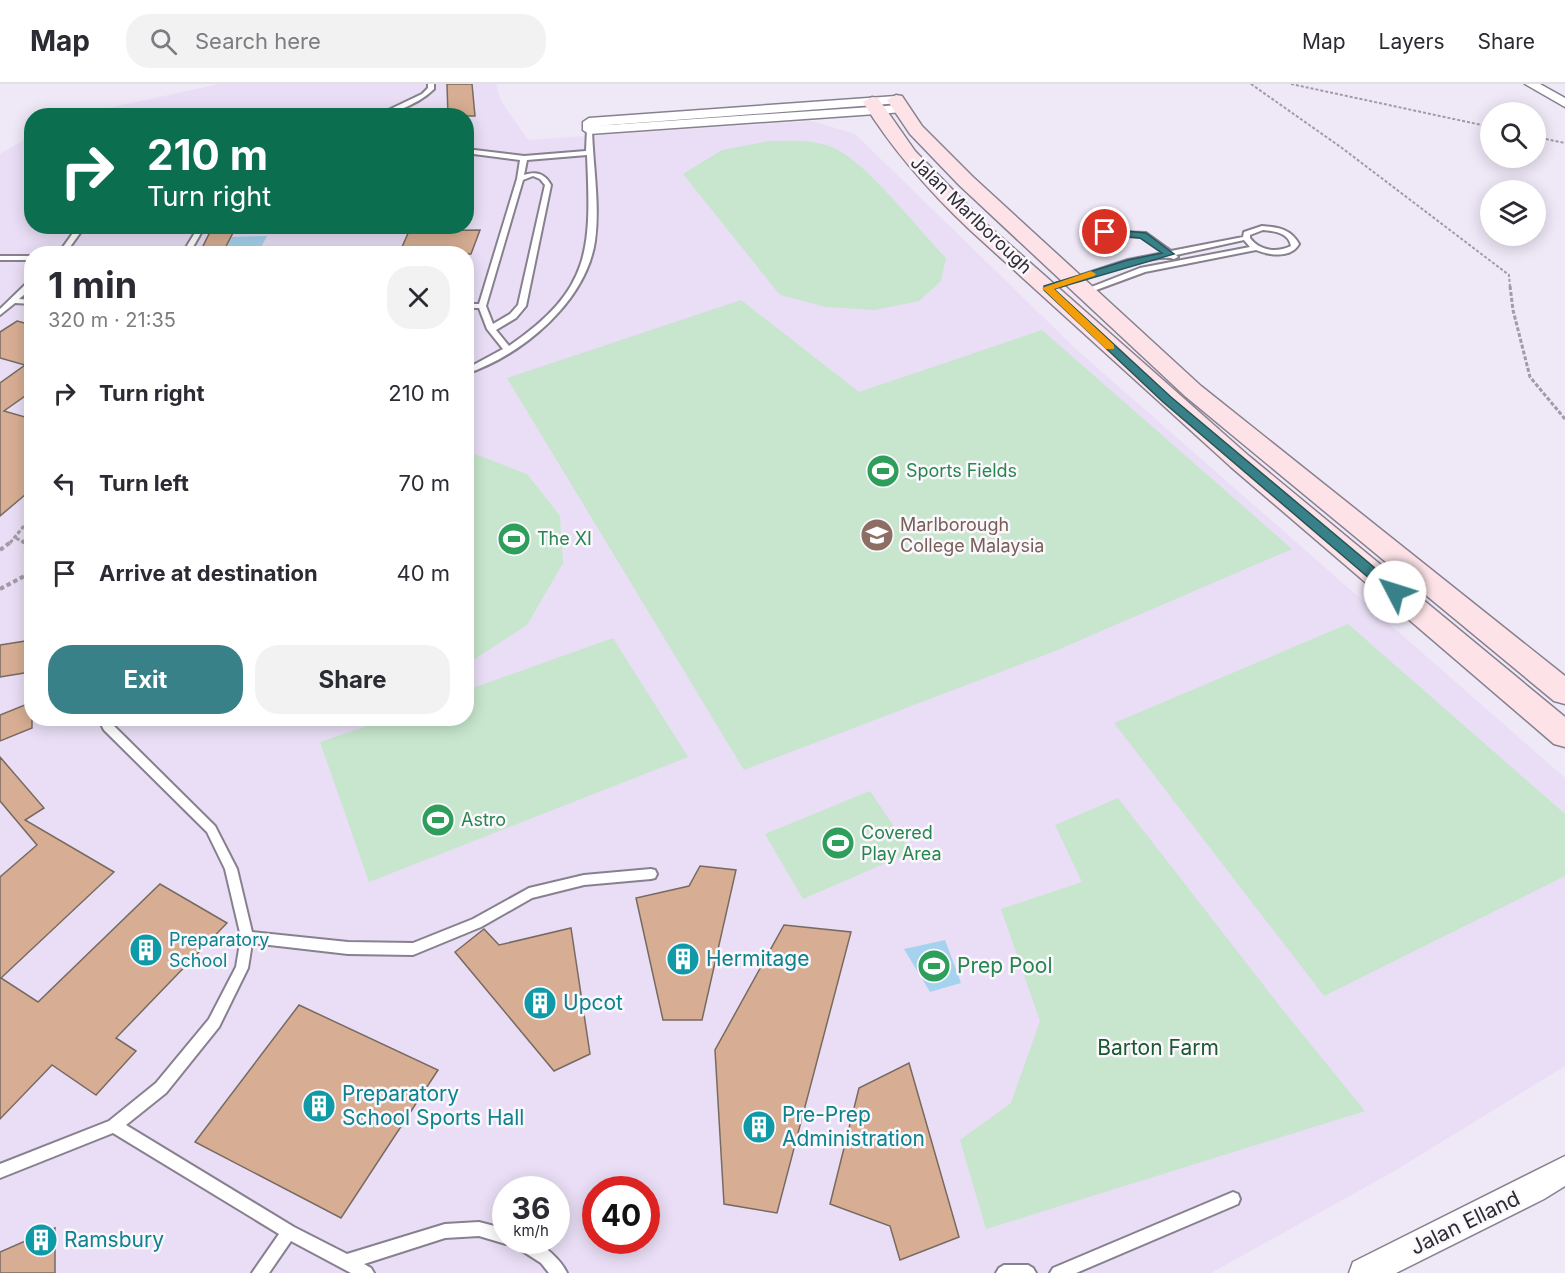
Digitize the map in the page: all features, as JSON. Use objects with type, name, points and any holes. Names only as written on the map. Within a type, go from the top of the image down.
[{"type":"street","points":[[1531,84],[1565,103]]},
{"type":"street","name":"Jalan Marlborough","points":[[589,130],[898,104],[916,130],[966,181],[1193,391],[1565,693]]},
{"type":"street","name":"Jalan Marlborough","points":[[875,106],[890,132],[938,187],[1167,400],[1565,735]]},
{"type":"street","name":"Jalan Elland","points":[[1364,1273],[1534,1189],[1565,1170]]},
{"type":"lane","points":[[397,108],[424,95],[430,89],[431,84]]},
{"type":"lane","points":[[474,368],[508,350],[543,325],[579,278],[591,242],[589,130]]},
{"type":"lane","points":[[474,152],[524,158],[589,153]]},
{"type":"lane","points":[[508,350],[491,329],[482,306],[520,179],[524,158]]},
{"type":"lane","points":[[491,329],[513,316],[522,306],[548,185],[544,177],[537,174],[528,174],[520,179]]},
{"type":"lane","points":[[1047,288],[1079,285],[1256,248],[1283,252],[1295,244],[1284,232],[1270,228],[1250,231],[1246,238],[1141,260],[1079,285]]},
{"type":"lane","points":[[1090,232],[1143,235],[1181,263]]},
{"type":"lane","points":[[1246,238],[1256,248]]},
{"type":"lane","points":[[1225,243],[1235,252]]},
{"type":"lane","points":[[0,258],[24,258]]},
{"type":"lane","points":[[1141,260],[1150,269]]},
{"type":"lane","points":[[0,313],[24,290]]},
{"type":"lane","points":[[12,301],[24,302]]},
{"type":"lane","points":[[474,306],[482,306]]},
{"type":"lane","points":[[0,1170],[114,1126],[161,1088],[214,1023],[242,968],[247,937],[231,869],[211,829],[107,726]]},
{"type":"lane","points":[[247,937],[348,948],[413,949],[477,923],[529,893],[584,880],[651,874]]},
{"type":"lane","points":[[114,1126],[289,1232],[366,1273]]},
{"type":"lane","points":[[1058,1273],[1233,1199]]},
{"type":"lane","points":[[346,1262],[445,1231],[479,1229],[492,1233]]},
{"type":"lane","points":[[260,1273],[289,1232]]},
{"type":"lane","points":[[540,1254],[559,1273]]},
{"type":"lane","points":[[1004,1273],[1028,1273]]},
{"type":"path","points":[[1251,84],[1342,148],[1509,275],[1513,310],[1523,341],[1530,377],[1565,419]]},
{"type":"path","points":[[1291,84],[1480,125]]},
{"type":"path","points":[[1546,139],[1565,143]]},
{"type":"path","points":[[0,550],[16,538],[24,527]]},
{"type":"path","points":[[16,538],[24,542]]},
{"type":"path","points":[[0,589],[24,576]]},
{"type":"shaded area","name":"Marlborough College Malaysia","points":[[220,84],[496,84],[501,101],[528,140],[812,121],[855,134],[1078,351],[1565,778],[1565,1066],[1396,1170],[1211,1273],[0,1273],[0,154],[24,140],[24,234],[474,234],[474,108],[108,108]]},
{"type":"green space","points":[[769,141],[801,141],[826,145],[847,156],[861,167],[946,258],[941,281],[919,301],[875,310],[826,307],[780,295],[683,174],[722,150]]},
{"type":"green space","name":"Sports Fields","points":[[741,300],[859,392],[1042,330],[1292,549],[1055,651],[744,770],[507,378]]},
{"type":"green space","name":"The XI","points":[[474,454],[527,474],[560,516],[563,563],[527,625],[474,659]]},
{"type":"green space","points":[[1348,624],[1565,814],[1565,876],[1324,996],[1114,723]]},
{"type":"green space","name":"Astro","points":[[613,638],[688,757],[369,882],[320,742],[367,726],[474,726],[474,688]]},
{"type":"green space","name":"Covered Play Area","points":[[870,791],[911,852],[803,899],[765,834]]},
{"type":"green space","name":"Barton Farm","points":[[1118,798],[1286,1014],[1365,1111],[986,1229],[960,1140],[1011,1103],[1040,1021],[1001,909],[1082,882],[1055,825]]},
{"type":"water","points":[[267,236],[262,246],[227,246],[232,237]]},
{"type":"water","name":"Prep Pool","points":[[945,940],[961,983],[930,992],[904,949]]},
{"type":"building","points":[[447,84],[472,84],[475,116],[474,108],[448,108]]},
{"type":"building","points":[[474,230],[480,230],[474,246],[402,246],[408,234],[474,234]]},
{"type":"building","points":[[209,234],[232,234],[226,246],[203,246]]},
{"type":"building","points":[[17,321],[24,323],[24,365],[0,358],[0,332]]},
{"type":"building","points":[[24,366],[24,397],[4,411],[24,417],[24,496],[0,516],[0,383]]},
{"type":"building","points":[[24,641],[24,673],[0,677],[0,645]]},
{"type":"building","points":[[24,705],[24,726],[32,726],[32,728],[0,741],[0,715]]},
{"type":"building","name":"Preparatory School","points":[[0,757],[44,808],[25,820],[114,872],[1,978],[38,1002],[160,884],[227,923],[116,1038],[136,1051],[96,1095],[52,1065],[0,1119],[0,877],[37,845],[0,801]]},
{"type":"building","name":"Hermitage","points":[[700,866],[736,870],[702,1020],[663,1020],[636,898],[689,886]]},
{"type":"building","name":"Pre-Prep Administration","points":[[784,925],[851,932],[777,1213],[724,1204],[715,1050]]},
{"type":"building","name":"Upcot","points":[[571,928],[590,1054],[554,1071],[455,952],[484,929],[499,945]]},
{"type":"building","name":"Preparatory School Sports Hall","points":[[299,1005],[438,1070],[341,1218],[195,1142]]},
{"type":"building","points":[[909,1063],[959,1237],[900,1260],[890,1226],[830,1204],[859,1088]]},
{"type":"building","name":"Ramsbury","points":[[55,1228],[55,1273],[0,1273],[0,1252]]},
{"type":"slow traffic","points":[[1091,274],[1047,288],[1110,347]]},
{"type":"place","name":"Sports Fields","points":[[883,471]]},
{"type":"place","name":"Marlborough College Malaysia","points":[[877,535]]},
{"type":"place","name":"The XI","points":[[514,539]]},
{"type":"place","name":"Astro","points":[[438,820]]},
{"type":"place","name":"Covered Play Area","points":[[838,843]]},
{"type":"place","name":"Preparatory School","points":[[146,950]]},
{"type":"place","name":"Hermitage","points":[[683,959]]},
{"type":"place","name":"Prep Pool","points":[[934,966]]},
{"type":"place","name":"Upcot","points":[[540,1003]]},
{"type":"place","name":"Preparatory School Sports Hall","points":[[319,1106]]},
{"type":"place","name":"Pre-Prep Administration","points":[[759,1127]]},
{"type":"place","name":"Ramsbury","points":[[41,1240]]},
{"type":"route","points":[[1105,232],[1143,235],[1151,238],[1170,254],[1131,262],[1047,288],[1167,400],[1395,592]]}]
